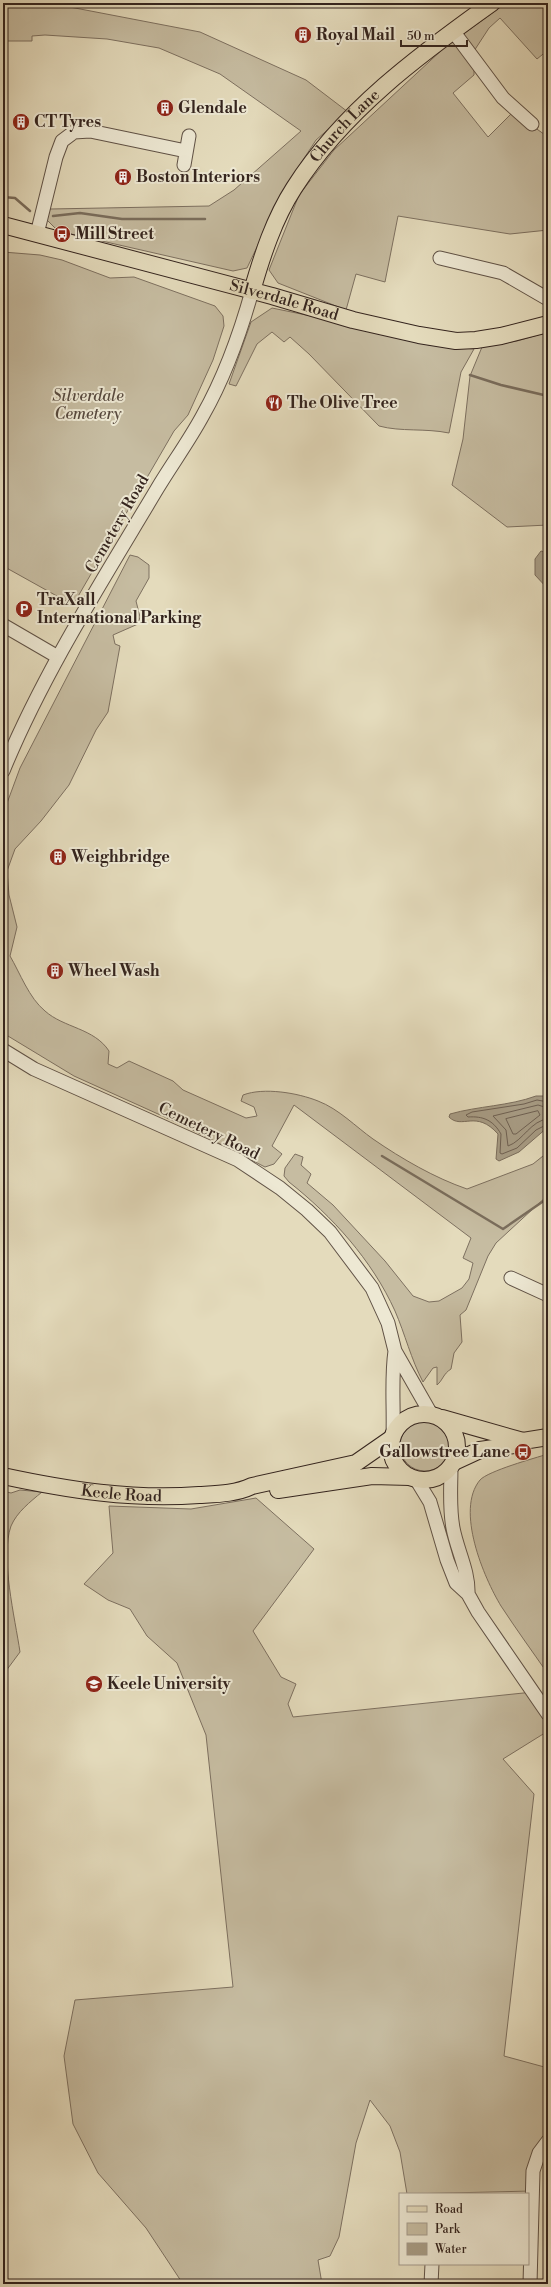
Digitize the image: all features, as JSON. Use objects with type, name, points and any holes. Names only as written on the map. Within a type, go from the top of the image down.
[{"type":"main road","name":"Church Lane","points":[[252,291],[266,246],[278,217],[293,188],[321,149],[412,61],[492,3]]},
{"type":"main road","name":"Silverdale Road","points":[[3,225],[252,291],[352,320],[456,341],[501,336],[548,324]]},
{"type":"main road","name":"Silverdale Road","points":[[3,233],[30,232]]},
{"type":"main road","points":[[523,1441],[434,1415],[418,1414],[406,1419],[393,1436],[391,1447],[394,1460],[401,1470],[413,1478],[436,1477],[452,1464],[480,1450],[514,1445],[523,1441],[548,1437]]},
{"type":"main road","points":[[434,1415],[448,1424],[455,1435],[457,1448],[452,1464]]},
{"type":"main road","name":"Keele Road","points":[[241,1491],[252,1486],[356,1463],[393,1436]]},
{"type":"main road","name":"Keele Road","points":[[3,1476],[94,1493],[135,1496],[180,1496],[241,1491],[253,1493],[372,1476],[413,1478]]},
{"type":"street","points":[[453,31],[503,98],[532,124]]},
{"type":"street","points":[[30,232],[62,141],[74,132],[90,131],[186,151]]},
{"type":"street","points":[[184,165],[189,136]]},
{"type":"street","points":[[440,258],[503,273],[548,299]]},
{"type":"street","name":"Cemetery Road","points":[[3,771],[12,748],[58,658],[157,489],[203,416],[228,366],[252,291]]},
{"type":"street","points":[[3,625],[58,658]]},
{"type":"street","name":"Cemetery Road","points":[[3,1050],[34,1069],[238,1160],[280,1188],[330,1232],[372,1288],[388,1323],[395,1351],[434,1415]]},
{"type":"street","points":[[511,1278],[548,1295]]},
{"type":"street","name":"Cemetery Road","points":[[393,1436],[394,1400],[392,1368],[395,1351]]},
{"type":"street","points":[[452,1464],[452,1521],[469,1581],[468,1594]]},
{"type":"street","points":[[413,1478],[430,1502],[447,1560],[456,1583],[468,1594],[548,1714]]},
{"type":"street","points":[[530,2284],[529,2250],[533,2172],[539,2153],[548,2141]]},
{"type":"street","points":[[431,2284],[432,2265]]},
{"type":"green space","points":[[3,3],[49,3],[200,32],[306,80],[348,112],[316,140],[286,186],[247,268],[233,271],[58,231],[47,220],[50,209],[209,206],[234,190],[301,131],[220,74],[159,48],[107,39],[45,35],[32,36],[32,41],[3,41]]},
{"type":"green space","points":[[506,3],[548,3],[548,50],[537,59],[500,18],[489,28],[474,51],[474,75],[453,93],[488,137],[513,112],[548,137],[548,230],[510,234],[398,216],[385,282],[356,274],[346,310],[278,283],[269,270],[299,195],[334,150],[444,48]]},
{"type":"green space","name":"Silverdale Cemetery","points":[[3,252],[40,255],[62,260],[110,278],[134,277],[215,306],[223,316],[224,326],[213,360],[188,415],[174,431],[73,605],[3,566]]},
{"type":"green space","points":[[272,308],[345,323],[429,345],[474,349],[461,372],[449,433],[396,429],[379,426],[309,354],[290,337],[284,342],[272,332],[257,344],[236,386],[229,384],[251,322]]},
{"type":"green space","points":[[548,332],[548,525],[507,527],[452,485],[463,439],[470,376],[482,347],[517,341]]},
{"type":"green space","points":[[130,555],[138,557],[149,565],[149,578],[136,601],[140,617],[138,624],[113,635],[115,644],[120,646],[108,712],[96,730],[69,785],[41,821],[15,849],[7,871],[9,895],[17,927],[10,956],[39,1006],[53,1017],[95,1037],[103,1043],[109,1051],[108,1064],[117,1068],[129,1061],[173,1081],[183,1090],[246,1118],[257,1116],[254,1107],[241,1101],[243,1095],[261,1091],[271,1091],[291,1093],[310,1098],[326,1104],[347,1118],[373,1139],[407,1161],[431,1174],[467,1189],[533,1164],[548,1152],[548,1195],[496,1243],[488,1256],[466,1310],[460,1315],[462,1342],[454,1353],[451,1369],[437,1385],[437,1367],[433,1368],[423,1382],[395,1311],[375,1274],[350,1240],[320,1209],[289,1182],[284,1176],[285,1168],[295,1154],[303,1157],[301,1165],[311,1174],[307,1183],[333,1205],[385,1261],[413,1296],[429,1302],[439,1301],[462,1288],[469,1279],[473,1263],[463,1258],[471,1238],[294,1105],[272,1146],[282,1154],[274,1164],[265,1167],[189,1128],[74,1076],[3,1033],[3,814],[20,768]]},
{"type":"green space","points":[[420,1421],[430,1421],[443,1428],[450,1441],[450,1451],[443,1464],[430,1471],[420,1471],[411,1467],[404,1460],[400,1451],[400,1441],[404,1432],[411,1425]]},
{"type":"green space","points":[[548,1454],[548,1674],[518,1632],[494,1594],[480,1562],[471,1526],[470,1508],[473,1493],[480,1480],[485,1476],[512,1465]]},
{"type":"green space","points":[[20,1490],[42,1492],[17,1516],[11,1526],[8,1539],[8,1571],[20,1652],[3,1675],[3,1491],[11,1493]]},
{"type":"green space","points":[[256,1498],[314,1549],[253,1631],[281,1677],[296,1684],[288,1704],[293,1717],[533,1692],[548,1714],[548,1731],[503,1759],[534,1794],[504,2056],[548,2068],[548,2141],[532,2191],[407,2193],[400,2152],[390,2126],[370,2100],[356,2143],[339,2237],[330,2256],[318,2260],[322,2284],[183,2284],[146,2228],[98,2173],[73,2124],[64,2056],[75,2000],[233,1987],[206,1735],[177,1663],[147,1636],[130,1609],[108,1600],[84,1584],[113,1553],[109,1506],[191,1509]]},
{"type":"water","points":[[541,551],[548,553],[548,589],[535,575],[535,559]]},
{"type":"water","points":[[536,1096],[543,1096],[548,1100],[548,1127],[519,1152],[499,1161],[496,1159],[498,1134],[483,1123],[476,1121],[459,1122],[449,1117],[450,1114],[461,1111],[515,1102]]},
{"type":"waterway","points":[[3,197],[15,198],[30,211]]},
{"type":"waterway","points":[[53,216],[80,213],[122,219],[205,219]]},
{"type":"waterway","points":[[470,375],[501,385],[548,396]]},
{"type":"waterway","points":[[382,1156],[503,1229],[548,1198]]},
{"type":"place","name":"Royal Mail","points":[[303,35]]},
{"type":"place","name":"Glendale","points":[[165,108]]},
{"type":"place","name":"CT Tyres","points":[[21,122]]},
{"type":"place","name":"Boston Interiors","points":[[123,177]]},
{"type":"place","name":"Mill Street","points":[[62,234]]},
{"type":"place","name":"The Olive Tree","points":[[274,403]]},
{"type":"place","name":"TraXall International Parking","points":[[24,609]]},
{"type":"place","name":"Weighbridge","points":[[58,857]]},
{"type":"place","name":"Wheel Wash","points":[[55,971]]},
{"type":"place","name":"Gallowstree Lane","points":[[523,1452]]},
{"type":"place","name":"Keele University","points":[[94,1684]]}]
